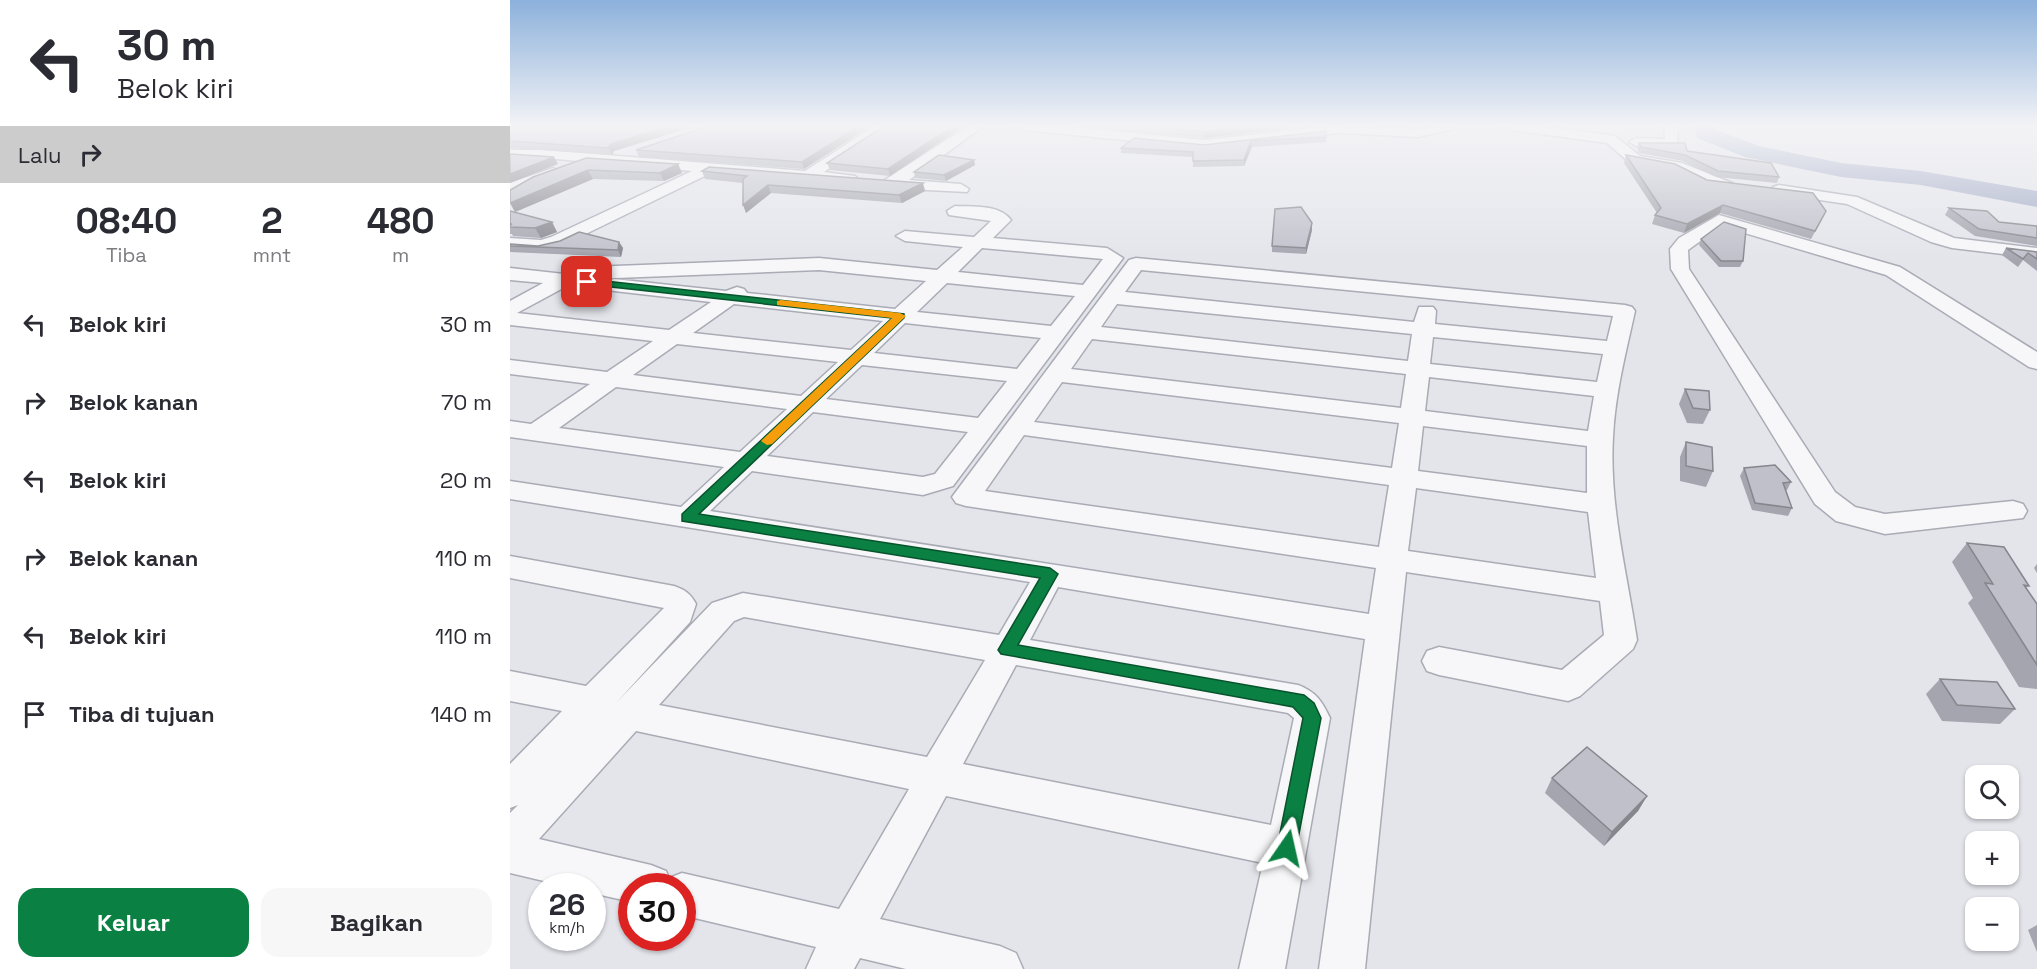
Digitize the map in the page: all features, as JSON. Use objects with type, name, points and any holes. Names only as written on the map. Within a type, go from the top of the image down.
[{"type":"street","points":[[510,188],[563,171]]},
{"type":"street","points":[[510,243],[541,245],[557,241],[703,171]]},
{"type":"street","points":[[763,171],[961,189]]},
{"type":"street","points":[[809,175],[815,171]]},
{"type":"street","points":[[894,183],[911,171]]},
{"type":"street","points":[[1687,171],[1711,183],[1841,197],[1936,238],[2037,252]]},
{"type":"street","points":[[1711,183],[1719,220]]},
{"type":"street","points":[[687,517],[1002,220],[1000,217],[955,211]]},
{"type":"street","points":[[2013,512],[1885,524],[1846,514],[1825,498],[1680,269],[1679,249],[1685,242],[1719,220],[1893,271],[2037,362]]},
{"type":"street","points":[[510,429],[932,486],[944,480],[982,426],[1114,258],[979,242],[904,236]]},
{"type":"street","points":[[510,309],[563,280],[590,273],[777,265],[819,264],[1086,291]]},
{"type":"street","points":[[1439,661],[1568,686],[1621,640],[1616,592],[1601,504],[1600,440],[1606,390],[1625,311],[1136,264],[966,497],[1616,592]]},
{"type":"street","points":[[536,432],[777,265]]},
{"type":"street","points":[[510,274],[1054,333]]},
{"type":"street","points":[[1342,969],[1383,629],[1429,292]]},
{"type":"street","points":[[1112,297],[1616,349]]},
{"type":"street","points":[[510,319],[1021,376]]},
{"type":"street","points":[[1086,332],[1606,390]]},
{"type":"street","points":[[510,367],[982,426]]},
{"type":"street","points":[[1055,374],[1600,440]]},
{"type":"street","points":[[1017,427],[1601,504]]},
{"type":"street","points":[[510,489],[1383,629]]},
{"type":"street","points":[[510,567],[674,598],[680,604],[679,613],[510,842]]},
{"type":"street","points":[[839,951],[1050,574]]},
{"type":"street","points":[[510,790],[723,612],[743,605],[1298,700],[1308,709],[1312,718],[1262,969]]},
{"type":"street","points":[[510,686],[936,777],[1287,848]]},
{"type":"street","points":[[510,853],[618,878]]},
{"type":"street","points":[[696,899],[839,951],[1000,969]]},
{"type":"building","points":[[549,171],[585,171],[510,203],[510,190]]},
{"type":"building","points":[[617,171],[664,171],[660,173]]},
{"type":"building","points":[[704,171],[765,171],[923,183],[899,195],[768,185],[743,205],[743,179],[747,176]]},
{"type":"building","points":[[915,171],[952,171],[944,175]]},
{"type":"building","points":[[1637,171],[1689,171],[1707,180],[1813,193],[1826,211],[1815,231],[1723,205],[1687,224],[1655,215],[1661,208]]},
{"type":"building","points":[[1720,171],[1776,171],[1779,177]]},
{"type":"building","points":[[1301,207],[1312,223],[1306,248],[1272,246],[1275,209]]},
{"type":"building","points":[[1949,208],[1987,211],[1999,222],[2037,226],[2037,238],[1979,229]]},
{"type":"building","points":[[510,211],[552,222],[535,228],[510,227],[512,224],[510,224]]},
{"type":"building","points":[[1724,222],[1746,229],[1743,261],[1721,261],[1701,239]]},
{"type":"building","points":[[579,232],[619,242],[618,250],[510,246],[510,244],[538,246],[560,241]]},
{"type":"building","points":[[2006,248],[2037,252],[2037,259],[2028,253],[2023,259]]},
{"type":"building","points":[[1685,389],[1709,391],[1710,410],[1693,408]]},
{"type":"building","points":[[1686,442],[1712,447],[1713,471],[1686,466]]},
{"type":"building","points":[[1775,465],[1791,482],[1783,483],[1792,508],[1755,503],[1744,468]]},
{"type":"building","points":[[1967,543],[2004,547],[2029,586],[2024,585],[2037,604],[2037,665],[1985,583],[1993,584]]},
{"type":"building","points":[[1940,679],[1997,682],[2015,709],[1957,705]]},
{"type":"building","points":[[1587,747],[1647,796],[1612,832],[1552,778]]},
{"type":"waterway","points":[[1853,171],[1921,178],[2037,199]]},
{"type":"slow traffic","points":[[767,441],[900,316],[781,303]]},
{"type":"route","points":[[587,282],[900,316],[687,517],[1050,574],[1007,650],[1298,700],[1308,709],[1312,718],[1287,848]]}]
